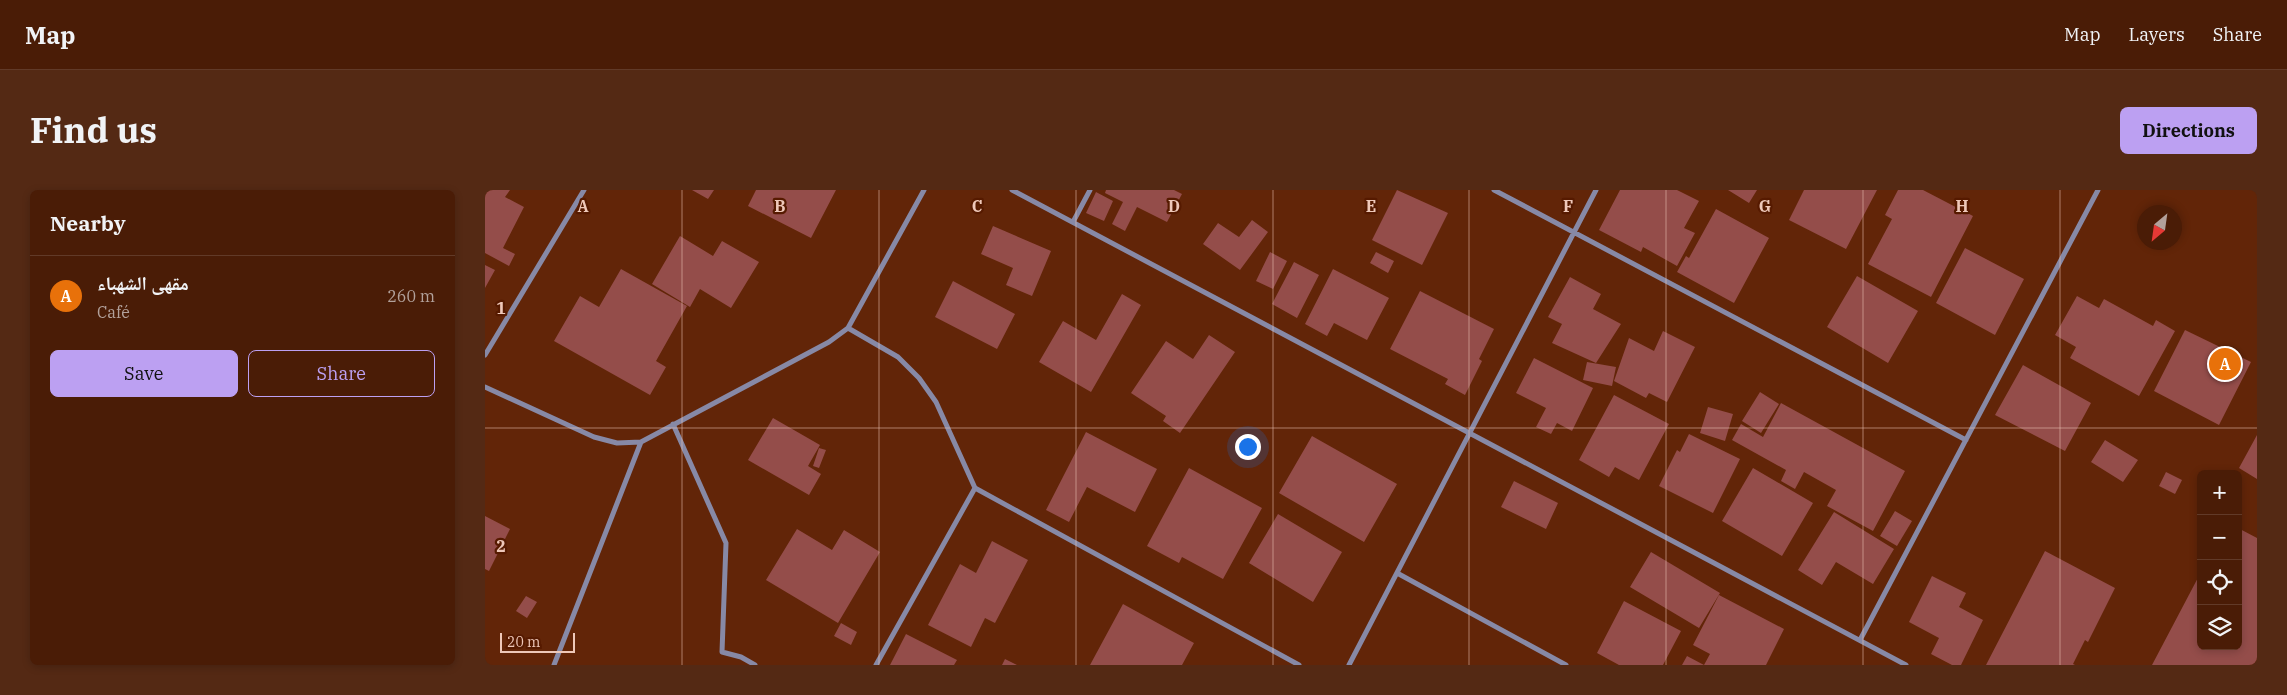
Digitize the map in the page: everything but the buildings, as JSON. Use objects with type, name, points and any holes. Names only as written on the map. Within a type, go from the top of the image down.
[{"type":"street","points":[[485,355],[585,190]]},
{"type":"street","points":[[485,387],[594,437],[617,443],[641,442],[829,342],[848,328],[924,190]]},
{"type":"street","points":[[1012,190],[1906,665]]},
{"type":"street","points":[[1073,222],[1090,190]]},
{"type":"street","points":[[1494,190],[1966,440]]},
{"type":"street","points":[[1349,665],[1596,190]]},
{"type":"street","points":[[1860,640],[2098,190]]},
{"type":"street","points":[[848,328],[898,357],[919,378],[936,402],[975,488],[1299,665]]},
{"type":"street","points":[[673,424],[726,544],[722,652],[741,657],[755,665]]},
{"type":"street","points":[[554,665],[641,442]]},
{"type":"street","points":[[876,665],[975,488]]},
{"type":"street","points":[[1397,574],[1566,665]]},
{"type":"place","name":"مقهى الشهباء","points":[[2225,364]]}]
